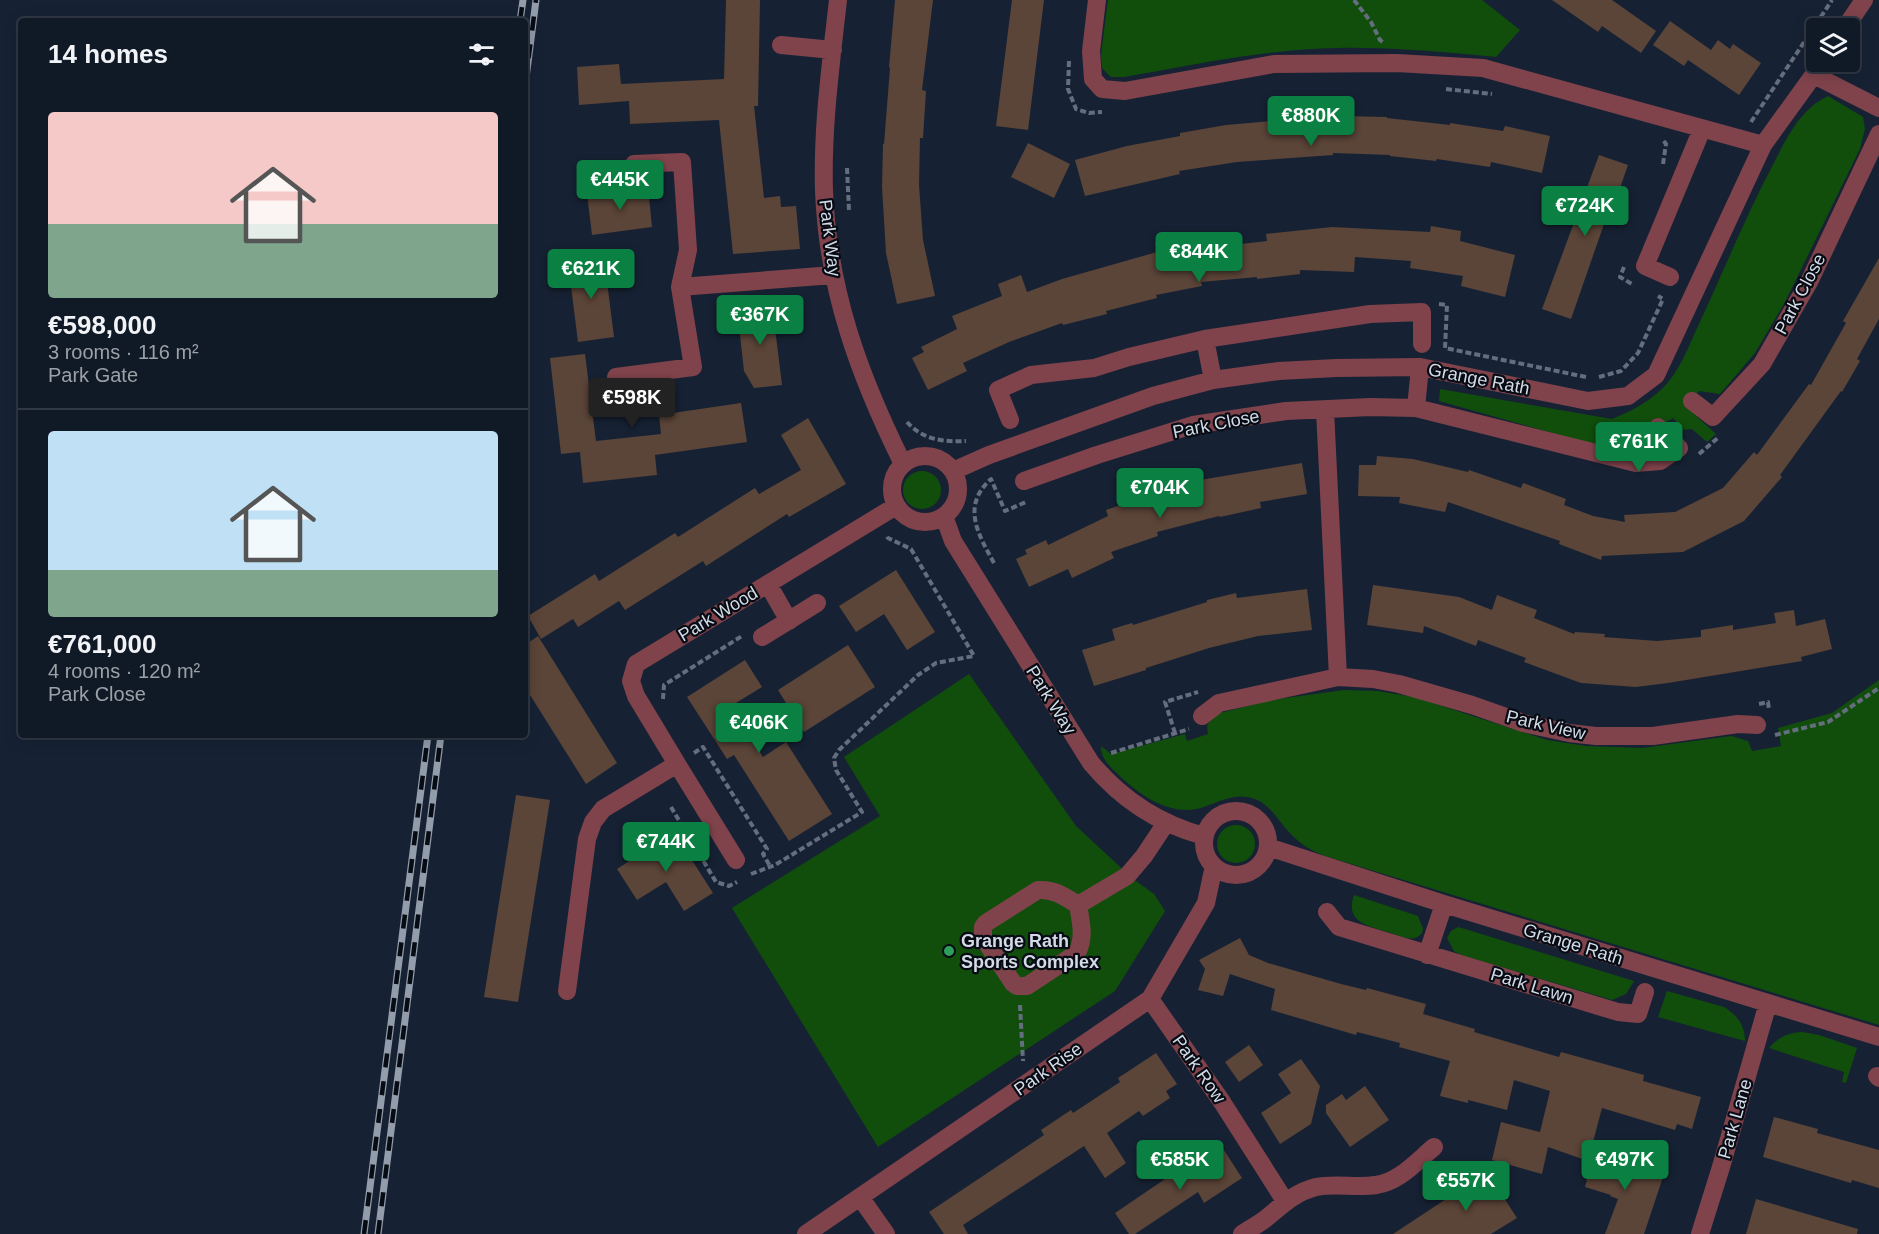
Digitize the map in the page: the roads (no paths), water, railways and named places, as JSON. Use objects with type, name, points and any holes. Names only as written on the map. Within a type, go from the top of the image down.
[{"type":"street","name":"Park Way","points":[[838,0],[824,158],[826,225],[833,275],[856,360],[872,401],[903,464]]},
{"type":"street","points":[[1097,0],[1091,51],[1093,79],[1102,88],[1125,91],[1274,64],[1397,63],[1483,68],[1763,145]]},
{"type":"street","points":[[1852,18],[1864,0]]},
{"type":"street","points":[[782,45],[833,50]]},
{"type":"street","name":"Grange Rath","points":[[953,471],[989,455],[1153,396],[1213,380],[1291,370],[1420,367],[1588,401],[1628,396],[1656,375],[1763,145],[1816,72]]},
{"type":"street","points":[[1825,72],[1879,108]]},
{"type":"street","points":[[1671,277],[1645,266],[1702,129]]},
{"type":"street","name":"Park Close","points":[[1692,401],[1713,417],[1762,364],[1810,280],[1879,134]]},
{"type":"street","points":[[616,377],[693,367],[680,287],[688,250],[682,162],[634,164]]},
{"type":"street","points":[[680,287],[833,275]]},
{"type":"street","points":[[1010,420],[998,390],[1031,375],[1094,368],[1205,339],[1370,314],[1422,312],[1422,345]]},
{"type":"street","points":[[1205,339],[1213,380]]},
{"type":"street","points":[[1416,408],[1420,367]]},
{"type":"street","name":"Park Close","points":[[1024,481],[1097,454],[1193,425],[1286,411],[1370,407],[1416,408],[1636,463],[1660,461],[1679,448],[1658,427]]},
{"type":"street","points":[[1325,410],[1338,677]]},
{"type":"street","points":[[926,456],[946,463],[957,480],[958,490],[952,509],[934,521],[923,523],[903,515],[896,506],[891,487],[893,477],[903,464],[915,457],[926,456]]},
{"type":"street","name":"Park Wood","points":[[736,860],[636,696],[631,681],[636,664],[896,506]]},
{"type":"street","name":"Park Way","points":[[944,516],[953,541],[1091,763],[1106,782],[1124,797],[1166,823],[1204,836]]},
{"type":"street","points":[[768,584],[789,621]]},
{"type":"street","points":[[762,637],[817,603]]},
{"type":"street","name":"Park View","points":[[1202,716],[1219,703],[1338,677],[1373,679],[1399,684],[1531,725],[1596,736],[1653,736],[1767,722]]},
{"type":"street","points":[[567,992],[587,838],[593,822],[603,809],[677,764]]},
{"type":"street","points":[[1236,811],[1247,813],[1263,826],[1268,847],[1259,866],[1241,875],[1231,875],[1222,872],[1207,857],[1204,836],[1216,818],[1236,811]]},
{"type":"street","points":[[1078,905],[1127,876],[1144,856],[1166,823]]},
{"type":"street","name":"Grange Rath","points":[[1268,847],[1444,904],[1879,1037]]},
{"type":"street","name":"Park Rise","points":[[806,1234],[1150,999],[1206,903],[1214,866]]},
{"type":"street","points":[[1038,890],[1060,893],[1078,905],[1083,933],[1077,953],[1028,986],[1020,987],[1013,983],[983,937],[983,927],[986,923],[1038,890]]},
{"type":"street","points":[[1427,955],[1444,904]]},
{"type":"street","name":"Park Lawn","points":[[1328,912],[1339,927],[1618,1012],[1638,1014],[1645,992]]},
{"type":"street","name":"Park Row","points":[[1150,999],[1222,1102],[1285,1201]]},
{"type":"street","name":"Park Lane","points":[[1700,1234],[1768,1003]]},
{"type":"street","points":[[1242,1234],[1268,1217],[1285,1201],[1316,1187],[1377,1185],[1389,1182],[1434,1147]]},
{"type":"street","points":[[860,1197],[886,1234]]},
{"type":"railway","points":[[520,18],[523,0]]},
{"type":"railway","points":[[528,63],[536,0]]},
{"type":"railway","points":[[364,1234],[428,738]]},
{"type":"railway","points":[[378,1234],[441,738]]},
{"type":"place","name":"Grange Rath Sports Complex","points":[[949,951]]}]
